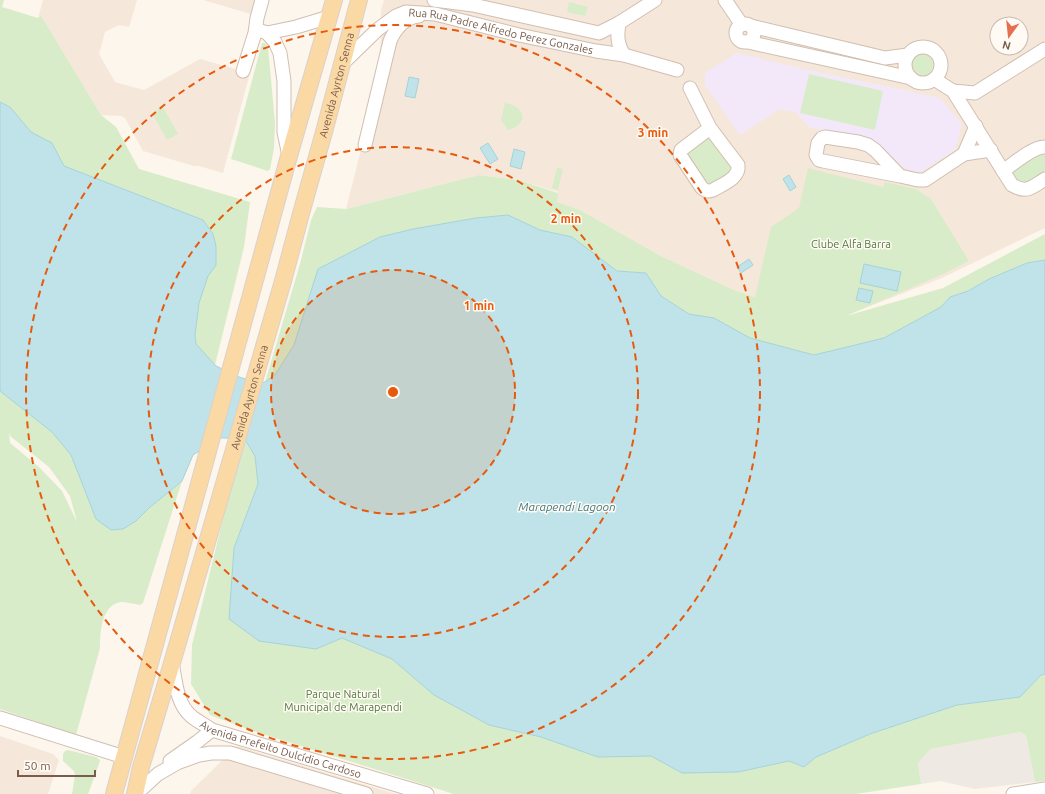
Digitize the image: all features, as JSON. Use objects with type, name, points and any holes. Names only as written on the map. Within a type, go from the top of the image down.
[{"type":"main road","points":[[114,794],[289,156],[334,0]]},
{"type":"main road","name":"Avenida Ayrton Senna","points":[[136,794],[140,767],[172,663],[283,281],[359,0]]},
{"type":"street","points":[[262,0],[257,18],[261,31],[275,42],[280,53],[284,81],[284,132],[289,156]]},
{"type":"street","points":[[434,0],[524,16],[599,33],[619,24],[655,0]]},
{"type":"street","points":[[724,0],[746,26],[754,31],[754,36],[748,42],[911,78]]},
{"type":"street","name":"Rua Rua Padre Alfredo Perez Gonzales","points":[[342,64],[377,30],[396,16],[406,12],[435,14],[519,35],[596,51],[624,55],[677,70]]},
{"type":"street","points":[[365,145],[393,33],[405,21],[415,16],[435,14]]},
{"type":"street","points":[[519,35],[524,16]]},
{"type":"street","points":[[261,31],[296,27],[329,18]]},
{"type":"street","points":[[619,24],[618,39],[624,55]]},
{"type":"street","points":[[746,26],[885,58],[908,55]]},
{"type":"street","points":[[377,30],[383,31],[387,34],[390,41]]},
{"type":"street","points":[[243,71],[261,31]]},
{"type":"street","points":[[596,51],[599,33]]},
{"type":"street","points":[[923,47],[930,48],[935,51],[941,62],[941,68],[938,74],[934,79],[928,82],[916,82],[907,73],[905,67],[905,61],[908,55],[917,48],[923,47]]},
{"type":"street","points":[[953,91],[975,93],[1045,49]]},
{"type":"street","points":[[934,79],[953,91],[1012,185],[1019,189],[1025,190],[1030,189],[1045,179]]},
{"type":"street","points":[[690,88],[710,128],[738,165],[737,174],[734,177],[709,191],[702,188],[680,155],[681,150],[710,128]]},
{"type":"street","points":[[968,115],[975,93]]},
{"type":"street","points":[[964,154],[976,126]]},
{"type":"street","points":[[900,176],[875,150],[868,145],[825,137],[818,143],[816,155],[819,160],[918,180],[925,180],[964,154],[991,150]]},
{"type":"street","points":[[1003,171],[1034,149],[1041,146],[1045,147]]},
{"type":"street","name":"Avenida Prefeito Dulcídio Cardoso","points":[[172,663],[178,696],[183,706],[190,715],[212,730],[428,794]]},
{"type":"street","points":[[0,718],[124,757]]},
{"type":"street","points":[[158,774],[169,761],[212,730]]},
{"type":"street","name":"Avenida Prefeito Dulcídio Cardoso","points":[[136,794],[158,774],[177,763],[199,755],[211,753],[230,753],[366,794]]},
{"type":"street","points":[[1013,794],[1045,789]]},
{"type":"shaded area","points":[[43,0],[137,0],[129,27],[119,25],[105,32],[99,54],[115,82],[144,90],[200,59],[250,73],[223,173],[143,151],[125,118],[121,116],[101,115],[41,17],[38,18]]},
{"type":"shaded area","points":[[203,0],[255,0],[251,14]]},
{"type":"shaded area","points":[[384,0],[1045,0],[1045,228],[942,278],[842,317],[782,306],[734,290],[659,255],[580,210],[556,202],[558,192],[519,180],[479,175],[346,209],[381,70],[381,10]]},
{"type":"shaded area","points":[[737,53],[940,98],[962,124],[955,150],[919,173],[904,168],[877,142],[809,127],[795,112],[780,109],[740,135],[705,85],[705,73]]},
{"type":"shaded area","points":[[1021,732],[1026,736],[1035,782],[975,789],[940,781],[921,784],[918,763],[931,749]]},
{"type":"shaded area","points":[[0,736],[53,754],[59,760],[48,794],[0,794]]},
{"type":"shaded area","points":[[237,746],[396,794],[190,794],[191,791]]},
{"type":"green space","points":[[0,0],[4,0],[2,7],[38,18],[41,16],[101,115],[116,127],[139,169],[250,202],[244,247],[215,365],[196,344],[195,335],[199,303],[208,276],[216,265],[213,234],[203,220],[64,166],[52,143],[31,132],[10,107],[0,102]]},
{"type":"green space","points":[[569,2],[588,7],[585,16],[567,12]]},
{"type":"green space","points":[[262,43],[265,43],[268,47],[275,123],[274,148],[270,169],[268,171],[231,159]]},
{"type":"green space","points":[[918,54],[926,54],[933,61],[933,69],[926,76],[918,76],[911,69],[911,61]]},
{"type":"green space","points":[[809,74],[883,91],[875,130],[800,113]]},
{"type":"green space","points":[[505,103],[517,108],[521,111],[522,115],[520,124],[508,130],[501,120]]},
{"type":"green space","points":[[163,107],[178,134],[167,140],[152,113]]},
{"type":"green space","points":[[708,135],[734,170],[707,189],[682,155]]},
{"type":"green space","points":[[1045,149],[1045,172],[1022,187],[1011,171]]},
{"type":"green space","points":[[557,168],[563,169],[558,190],[552,188]]},
{"type":"green space","name":"Clube Alfa Barra","points":[[808,168],[883,187],[885,182],[916,189],[931,199],[969,261],[943,274],[846,316],[943,288],[1045,234],[1045,260],[1027,263],[989,279],[968,291],[950,297],[941,307],[884,338],[814,355],[750,338],[714,318],[689,314],[661,296],[646,273],[617,271],[572,237],[540,230],[508,216],[318,269],[294,345],[275,375],[265,382],[300,264],[311,220],[317,207],[346,209],[479,175],[519,180],[558,193],[557,202],[580,210],[659,255],[734,290],[755,297],[771,227],[799,208]]},
{"type":"green space","points":[[0,391],[52,432],[71,455],[96,519],[111,530],[123,529],[136,521],[149,508],[182,481],[143,603],[140,605],[121,602],[114,604],[109,608],[103,620],[100,635],[100,648],[76,735],[0,709]],"holes":[[[9,433],[10,436],[49,467],[70,496],[77,522],[62,491],[39,467],[10,443]]]},
{"type":"green space","name":"Parque Natural Municipal de Marapendi","points":[[243,438],[255,456],[258,484],[234,548],[316,649],[342,638],[392,659],[434,695],[489,725],[541,737],[598,757],[651,756],[682,773],[738,772],[789,761],[804,766],[816,757],[870,734],[957,705],[1020,697],[1041,675],[1045,674],[1045,781],[1035,782],[1026,736],[1021,732],[931,749],[918,763],[921,784],[856,794],[454,794],[253,731],[210,715],[191,684],[192,645]]},
{"type":"green space","points":[[68,750],[96,757],[100,760],[88,794],[72,794],[75,775],[74,771],[63,761],[63,754]]},
{"type":"water","points":[[409,77],[419,79],[415,98],[405,96]]},
{"type":"water","name":"Marapendi Lagoon","points":[[0,102],[10,107],[31,132],[52,143],[64,166],[203,220],[213,234],[216,246],[216,265],[208,276],[199,303],[195,335],[196,344],[216,366],[239,377],[259,383],[265,382],[275,375],[294,345],[318,269],[380,237],[413,229],[476,218],[508,215],[540,230],[572,237],[617,271],[646,273],[661,296],[689,314],[714,318],[750,338],[814,355],[884,338],[941,307],[950,297],[968,291],[989,279],[1027,263],[1045,260],[1045,674],[1041,675],[1020,697],[957,705],[870,734],[816,757],[804,767],[789,761],[738,772],[682,773],[651,756],[598,757],[541,737],[489,725],[434,695],[392,659],[342,638],[316,649],[259,641],[229,619],[234,548],[258,484],[255,456],[244,438],[221,438],[193,455],[182,481],[149,508],[136,521],[123,529],[111,530],[96,519],[71,455],[52,432],[0,391]]},
{"type":"water","points":[[488,143],[498,159],[490,164],[480,148]]},
{"type":"water","points":[[514,149],[525,152],[521,169],[510,166]]},
{"type":"water","points":[[789,175],[796,187],[790,191],[783,179]]},
{"type":"water","points":[[749,259],[753,265],[741,273],[737,267]]},
{"type":"water","points":[[864,264],[901,272],[897,291],[860,283]]},
{"type":"water","points":[[859,288],[873,291],[870,303],[856,300]]}]
